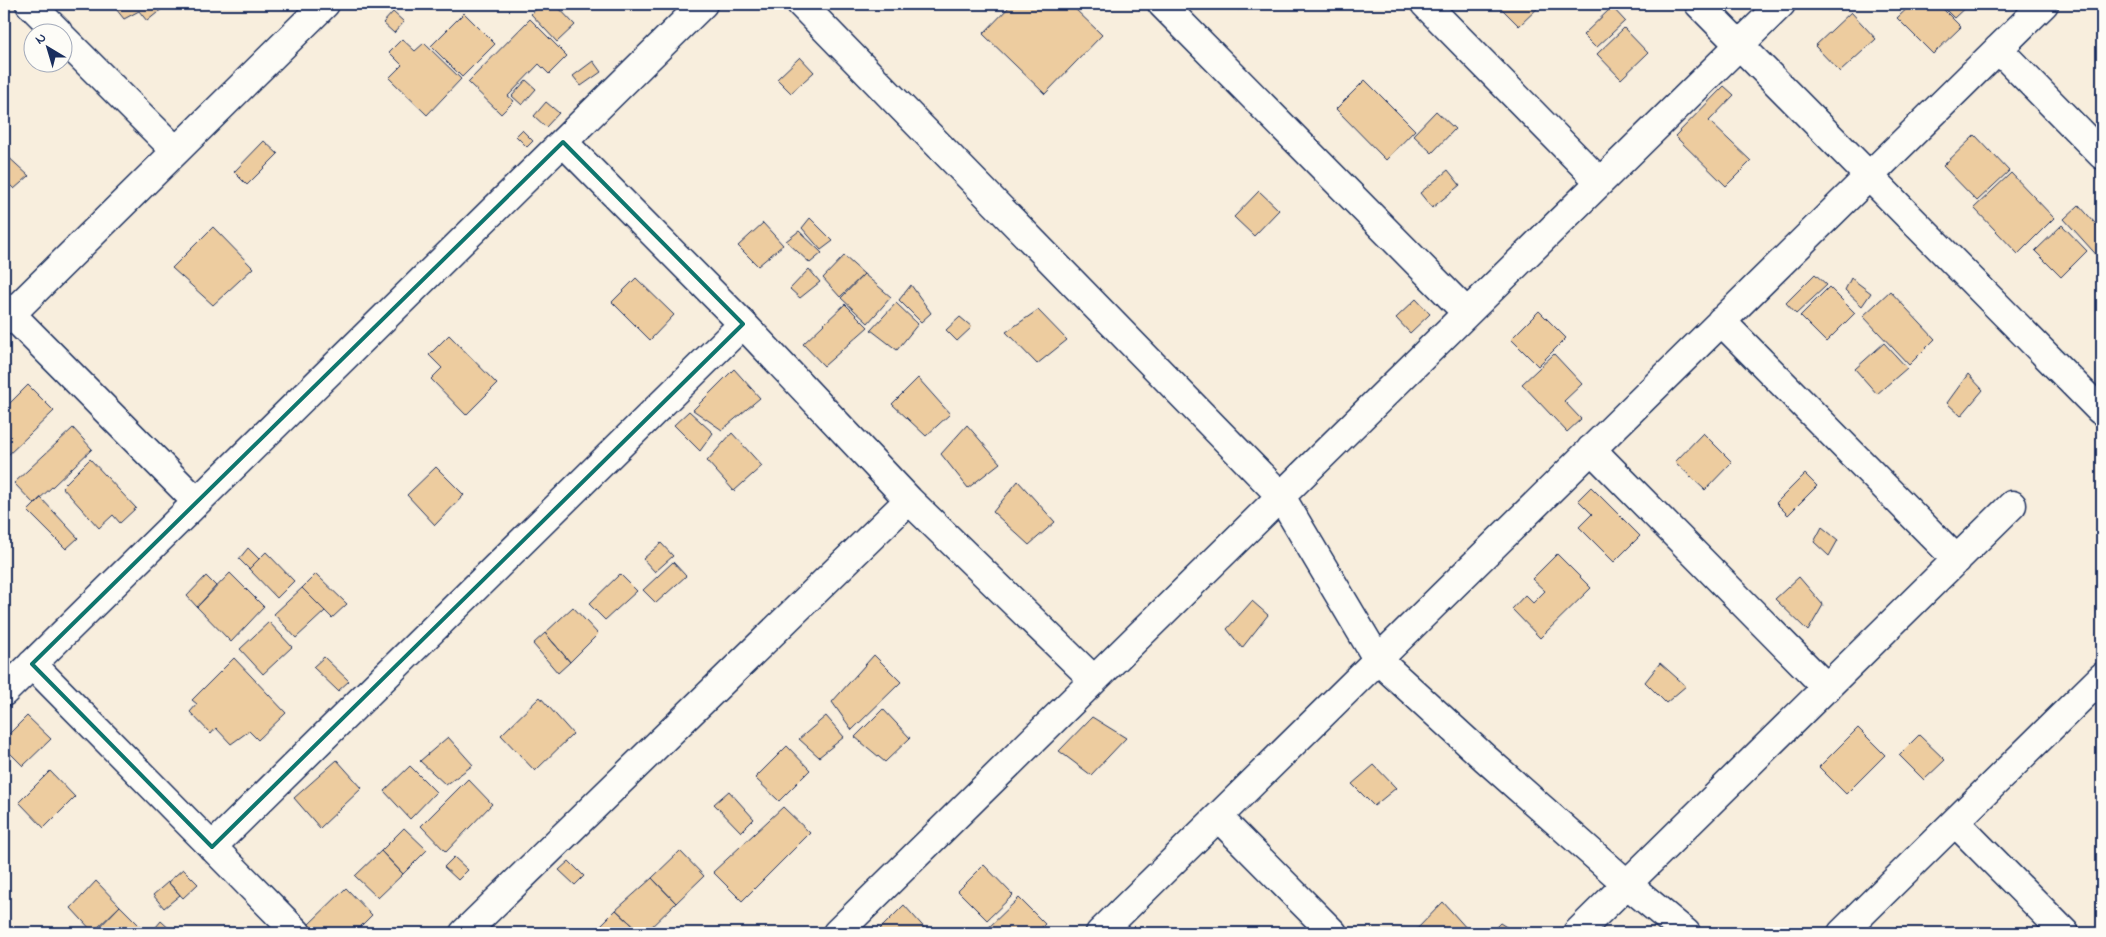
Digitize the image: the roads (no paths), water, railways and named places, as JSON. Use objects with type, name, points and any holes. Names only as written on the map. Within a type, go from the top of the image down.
[{"type":"street","points":[[30,4],[48,22]]},
{"type":"street","points":[[197,502],[6,314],[176,151],[325,4]]},
{"type":"street","points":[[4,692],[703,4]]},
{"type":"street","points":[[801,4],[1280,495],[1378,660],[1627,884],[1686,933]]},
{"type":"street","points":[[1162,4],[1467,313]]},
{"type":"street","points":[[1425,4],[1600,182]]},
{"type":"street","points":[[1699,4],[2100,410],[2102,408]]},
{"type":"street","points":[[837,933],[1781,4]]},
{"type":"street","points":[[1100,933],[2044,4]]},
{"type":"street","points":[[72,47],[176,151]]},
{"type":"street","points":[[1998,50],[2102,156]]},
{"type":"street","points":[[563,142],[743,324],[910,500],[1094,680]]},
{"type":"street","points":[[1722,321],[1957,560]]},
{"type":"street","points":[[212,847],[743,324]]},
{"type":"street","points":[[1592,449],[1827,688]]},
{"type":"street","points":[[464,933],[910,500]]},
{"type":"street","points":[[1577,933],[2012,505]]},
{"type":"street","points":[[32,664],[297,933]]},
{"type":"street","points":[[1842,933],[2098,689]]},
{"type":"street","points":[[1218,817],[1333,933]]},
{"type":"street","points":[[1956,823],[2065,933]]}]
